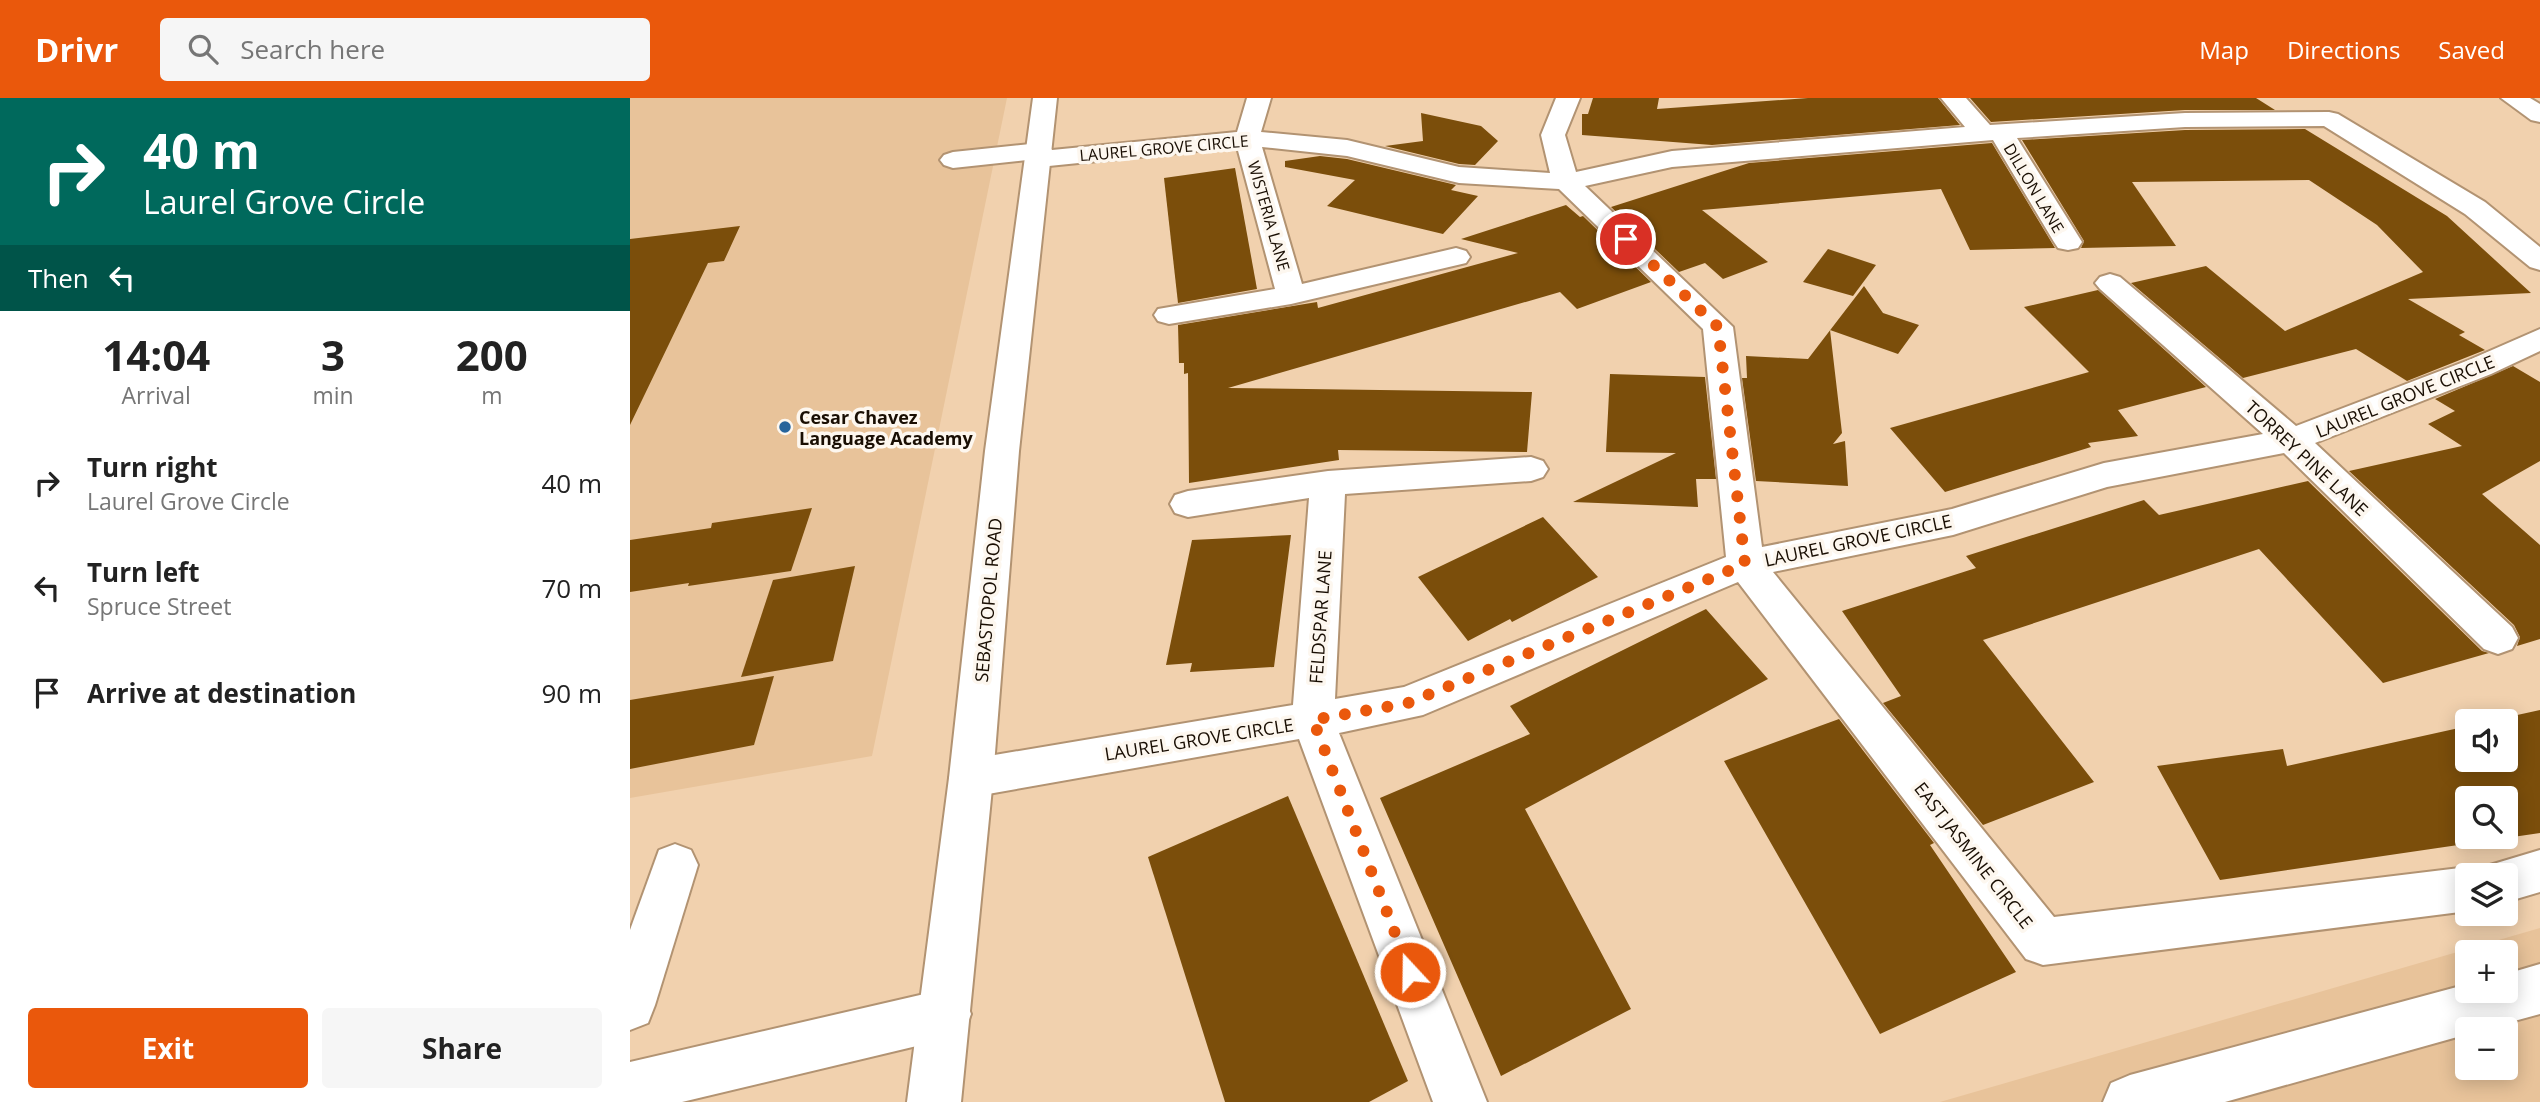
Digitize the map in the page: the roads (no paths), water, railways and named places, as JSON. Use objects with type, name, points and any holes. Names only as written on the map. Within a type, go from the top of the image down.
[{"type":"main road","name":"SEBASTOPOL ROAD","points":[[934,1102],[971,778],[1002,452],[1045,98]]},
{"type":"main road","name":"WISTERIA LANE","points":[[1259,98],[1247,138],[1291,295]]},
{"type":"main road","points":[[1568,98],[1553,135],[1566,182],[1718,327],[1745,564]]},
{"type":"main road","name":"DILLON LANE","points":[[1953,98],[1992,133],[2068,242]]},
{"type":"main road","points":[[2513,98],[2540,115]]},
{"type":"main road","name":"LAUREL GROVE CIRCLE","points":[[953,160],[1247,138],[1347,148],[1459,175],[1566,182],[1672,159],[2326,108],[2475,208],[2540,261]]},
{"type":"main road","name":"WISTERIA LANE","points":[[1169,315],[1291,295],[1456,257]]},
{"type":"main road","name":"TORREY PINE LANE","points":[[2110,283],[2291,440],[2498,638]]},
{"type":"main road","name":"LAUREL GROVE CIRCLE","points":[[971,778],[1408,703],[1745,564],[1953,522],[2104,475],[2291,440],[2480,368],[2540,339]]},
{"type":"main road","points":[[1188,505],[1328,483],[1531,469]]},
{"type":"main road","name":"FELDSPAR LANE","points":[[1328,483],[1313,720],[1460,1102]]},
{"type":"main road","name":"EAST JASMINE CIRCLE","points":[[1745,564],[2043,942],[2455,891]]},
{"type":"main road","points":[[630,1005],[675,864]]},
{"type":"main road","points":[[2518,877],[2540,871]]},
{"type":"main road","points":[[2130,1102],[2540,989]]},
{"type":"main road","points":[[630,1088],[946,1014]]},
{"type":"place","name":"Cesar Chavez Language Academy","points":[[785,427]]}]
